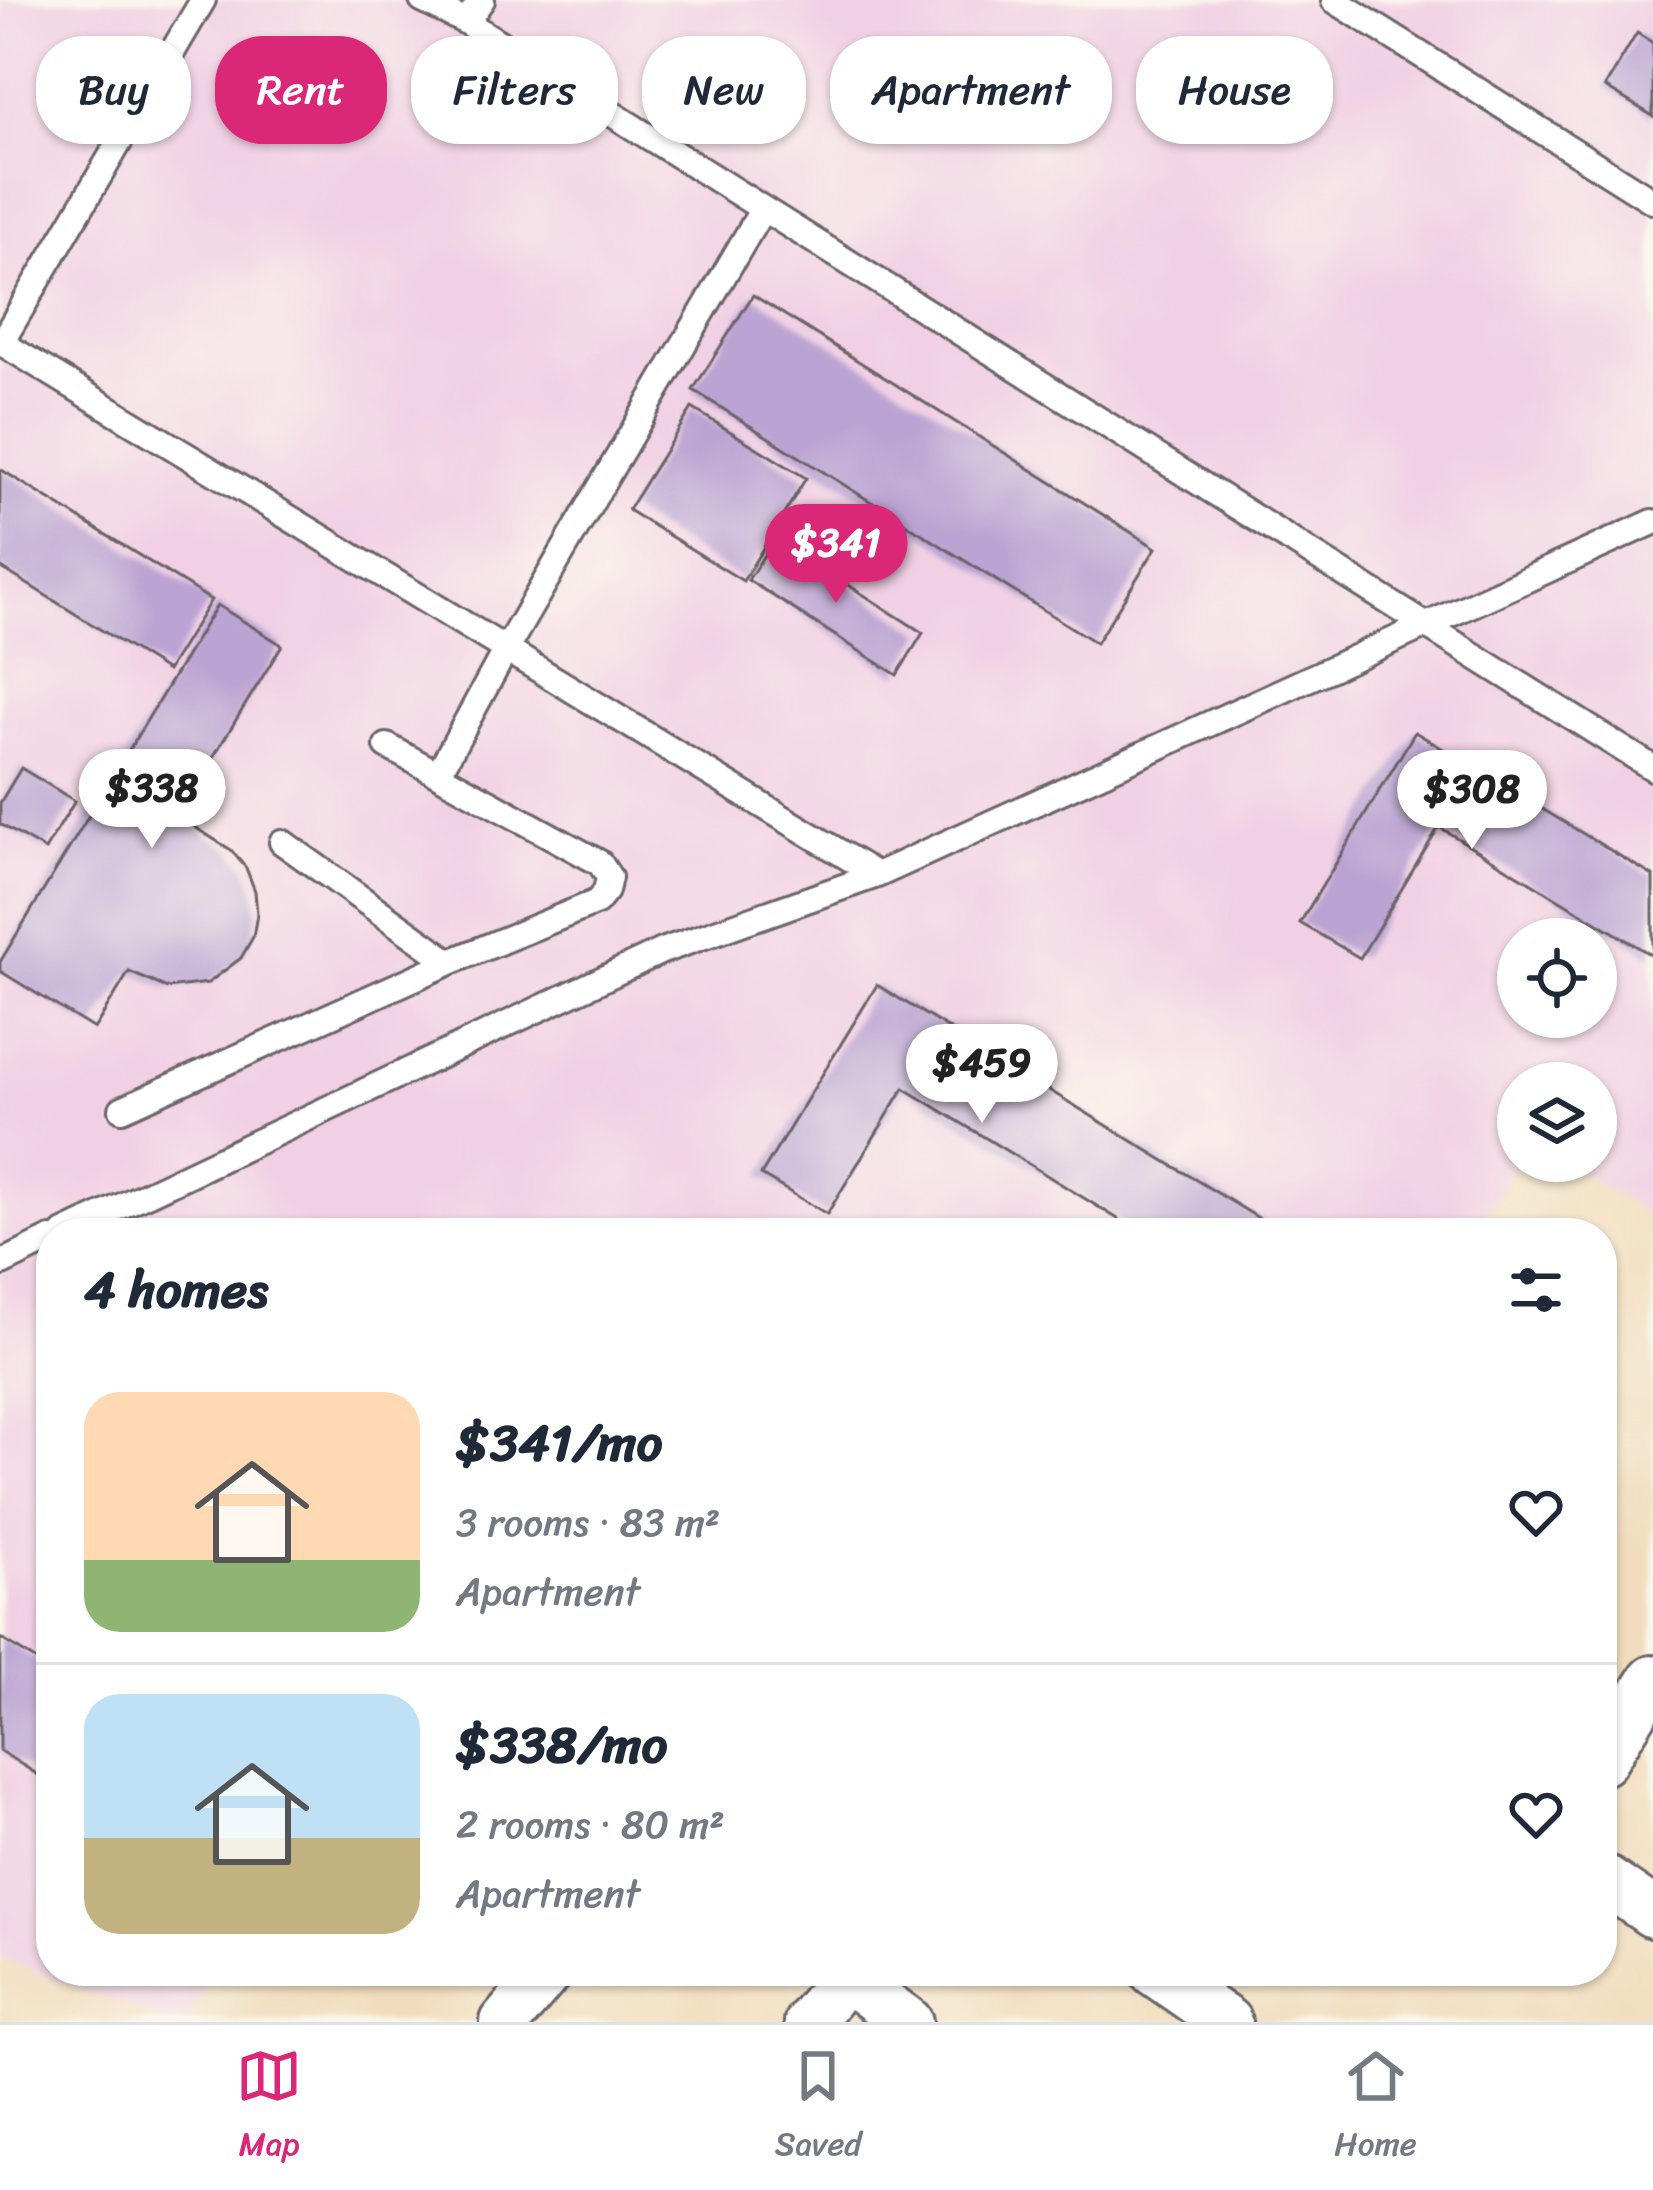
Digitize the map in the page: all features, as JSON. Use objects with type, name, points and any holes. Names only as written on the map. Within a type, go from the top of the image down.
[{"type":"street","points":[[1617,1737],[1653,1680]]},
{"type":"street","points":[[1617,1888],[1653,1913]]},
{"type":"street","points":[[505,2022],[535,1986]]},
{"type":"street","points":[[809,2022],[834,1986]]},
{"type":"street","points":[[859,1986],[908,2022]]},
{"type":"street","points":[[1175,1986],[1227,2022]]},
{"type":"lane","points":[[203,0],[0,343],[877,875]]},
{"type":"lane","points":[[422,0],[466,22],[1653,768]]},
{"type":"lane","points":[[466,22],[482,0]]},
{"type":"lane","points":[[1334,0],[1653,201]]},
{"type":"lane","points":[[438,774],[762,210]]},
{"type":"lane","points":[[96,1218],[662,951],[877,875],[1653,522]]},
{"type":"lane","points":[[122,1109],[450,962],[597,902],[606,891],[609,877],[600,863],[387,746]]},
{"type":"lane","points":[[282,842],[450,962]]},
{"type":"lane","points":[[0,1264],[36,1246]]},
{"type":"shaded area","points":[[0,0],[1653,0],[1653,1218],[1595,1182],[1617,1182],[1617,1062],[1497,1062],[1497,1182],[1505,1182],[1483,1218],[36,1218],[36,1972],[0,1958]]},
{"type":"shaded area","points":[[74,1986],[204,1986],[187,2022],[168,2022]]},
{"type":"building","points":[[1637,33],[1653,43],[1653,116],[1605,87]]},
{"type":"building","points":[[753,295],[1156,548],[1096,643],[693,390]]},
{"type":"building","points":[[692,408],[806,478],[743,581],[628,510]]},
{"type":"building","points":[[0,469],[211,600],[167,671],[0,567]]},
{"type":"building","points":[[838,512],[868,532],[845,566],[815,546]]},
{"type":"building","points":[[775,538],[923,633],[897,675],[748,580]]},
{"type":"building","points":[[217,605],[282,645],[177,816],[231,850],[246,868],[255,891],[253,937],[241,958],[208,983],[167,988],[129,972],[94,1029],[0,971],[0,962]]},
{"type":"building","points":[[1415,732],[1653,876],[1653,956],[1617,934],[1617,918],[1590,918],[1439,827],[1360,958],[1300,923]]},
{"type":"building","points":[[21,768],[75,801],[45,850],[0,824],[0,803]]},
{"type":"building","points":[[877,985],[1258,1218],[1116,1218],[904,1088],[827,1214],[761,1175]]},
{"type":"building","points":[[0,1638],[36,1661],[36,1774],[0,1751]]}]
